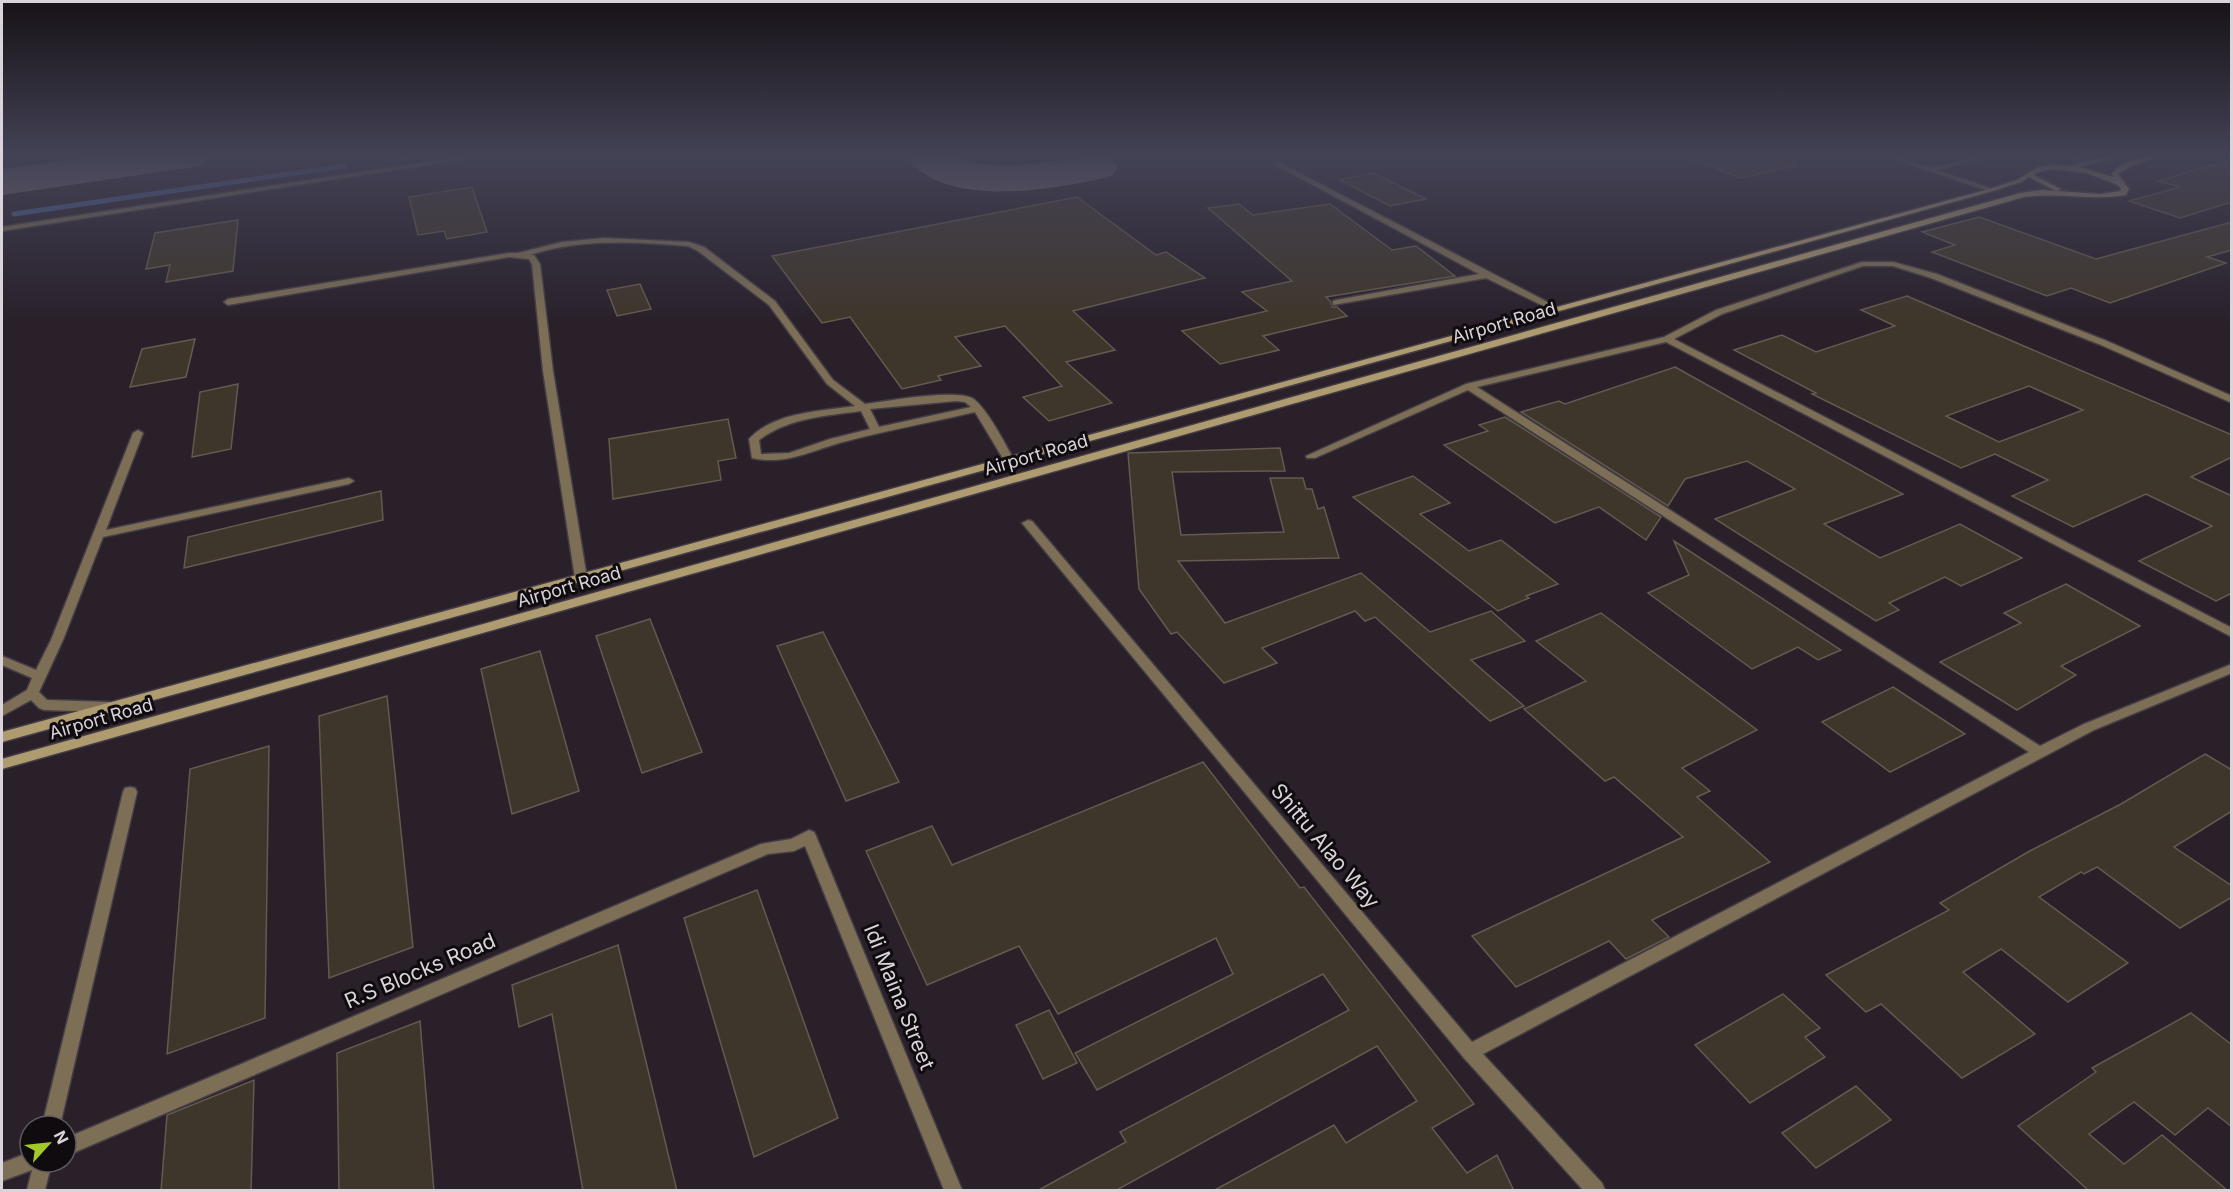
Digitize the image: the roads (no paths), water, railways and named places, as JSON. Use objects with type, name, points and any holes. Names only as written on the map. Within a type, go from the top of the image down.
[{"type":"main road","name":"Airport Road","points":[[2,737],[1912,212]]},
{"type":"main road","name":"Airport Road","points":[[2,764],[1964,212]]},
{"type":"lane","points":[[2,229],[116,212]]},
{"type":"lane","points":[[1367,212],[1557,309]]},
{"type":"lane","points":[[228,302],[521,255],[546,245],[593,240],[689,244],[701,249],[772,303],[830,382],[864,408],[876,431]]},
{"type":"lane","points":[[521,255],[531,257],[536,264],[548,371],[580,578]]},
{"type":"lane","points":[[1311,456],[1468,386],[1667,339],[1719,312],[1862,264],[1893,264],[1934,276],[2104,343],[2232,400]]},
{"type":"lane","points":[[1336,303],[1487,275]]},
{"type":"lane","points":[[1667,339],[2232,633]]},
{"type":"lane","points":[[1468,386],[2040,753]]},
{"type":"lane","points":[[976,409],[841,439],[799,455],[769,460],[756,456],[754,439],[770,427],[817,415],[958,398],[969,400],[976,409],[1009,460]]},
{"type":"lane","points":[[2,711],[32,693],[57,640],[138,433]]},
{"type":"lane","points":[[98,535],[349,482]]},
{"type":"lane","name":"Shittu Alao Way","points":[[1028,523],[1470,1052],[1595,1191]]},
{"type":"lane","points":[[2,660],[39,676]]},
{"type":"lane","points":[[1470,1052],[2089,727],[2232,668]]},
{"type":"lane","points":[[32,693],[44,705],[109,707]]},
{"type":"lane","points":[[54,1114],[130,792]]},
{"type":"lane","name":"Idi Maina Street","points":[[794,844],[809,836],[953,1191]]},
{"type":"lane","name":"R.S Blocks Road","points":[[78,1142],[766,848],[794,844]]},
{"type":"lane","points":[[2,1172],[18,1166]]},
{"type":"lane","points":[[36,1191],[40,1174]]},
{"type":"waterway","points":[[14,214],[30,212]]}]
